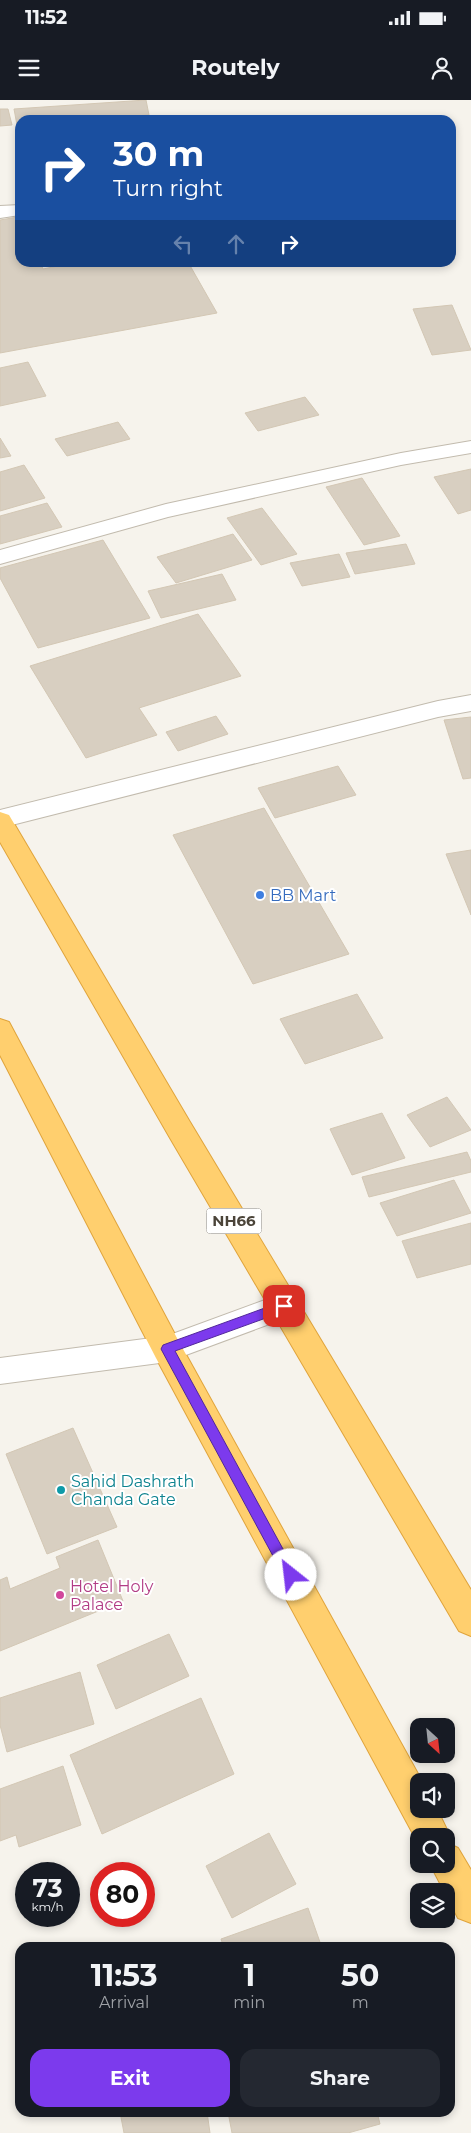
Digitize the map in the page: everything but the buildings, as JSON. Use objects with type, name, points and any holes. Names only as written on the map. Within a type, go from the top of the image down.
[{"type":"highway","name":"NH66","points":[[0,820],[284,1306],[471,1620]]},
{"type":"highway","points":[[0,1029],[167,1349],[429,1828]]},
{"type":"highway","points":[[453,1873],[471,1905]]},
{"type":"street","points":[[0,212],[15,210]]},
{"type":"street","points":[[0,557],[166,511],[401,460],[471,447]]},
{"type":"street","points":[[0,820],[438,709],[471,703]]},
{"type":"street","points":[[0,1370],[167,1349],[284,1306]]},
{"type":"place","name":"BB Mart","points":[[260,895]]},
{"type":"place","name":"Sahid Dashrath Chanda Gate","points":[[61,1490]]},
{"type":"place","name":"Hotel Holy Palace","points":[[60,1595]]},
{"type":"route","points":[[284,1306],[167,1349],[291,1575]]}]
